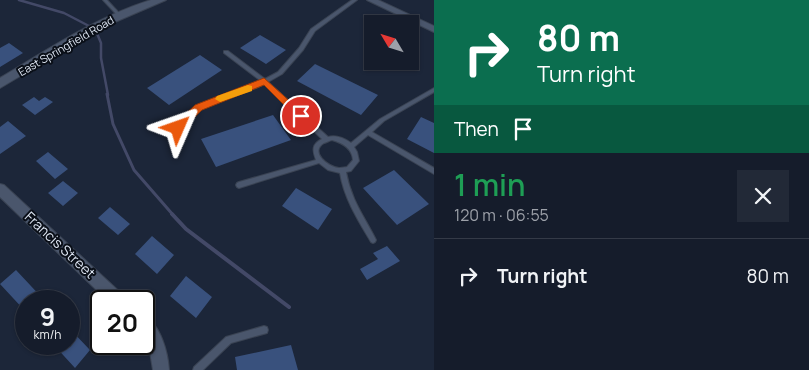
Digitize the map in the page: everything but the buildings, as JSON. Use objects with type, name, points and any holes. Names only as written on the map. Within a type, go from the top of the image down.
[{"type":"street","name":"East Springfield Road","points":[[0,84],[86,32],[119,15],[161,0]]},
{"type":"street","points":[[371,0],[434,29]]},
{"type":"street","name":"Francis Street","points":[[0,189],[107,290]]},
{"type":"street","points":[[155,344],[160,358],[160,370]]},
{"type":"lane","points":[[105,0],[119,15]]},
{"type":"lane","points":[[178,128],[199,108],[254,87],[280,73],[301,49],[314,30],[355,0]]},
{"type":"lane","points":[[226,52],[264,81],[326,139]]},
{"type":"lane","points":[[351,146],[367,132],[405,106],[434,90]]},
{"type":"lane","points":[[367,132],[434,171]]},
{"type":"lane","points":[[326,139],[339,139],[351,146],[355,150],[356,161],[349,169],[343,171],[330,169],[319,161],[316,150],[318,145],[326,139]]},
{"type":"lane","points":[[239,185],[319,161]]},
{"type":"lane","points":[[343,171],[345,184],[355,209],[373,240]]},
{"type":"lane","points":[[197,370],[230,340],[264,330]]},
{"type":"waterway","points":[[19,0],[64,13],[89,26]]},
{"type":"waterway","points":[[96,31],[101,43],[101,58],[108,95]]},
{"type":"waterway","points":[[107,94],[113,124],[134,170],[174,216]]},
{"type":"waterway","points":[[172,214],[186,229],[289,307]]},
{"type":"slow traffic","points":[[220,99],[248,89]]},
{"type":"route","points":[[178,128],[199,108],[230,94],[254,87],[264,81],[301,116]]}]
